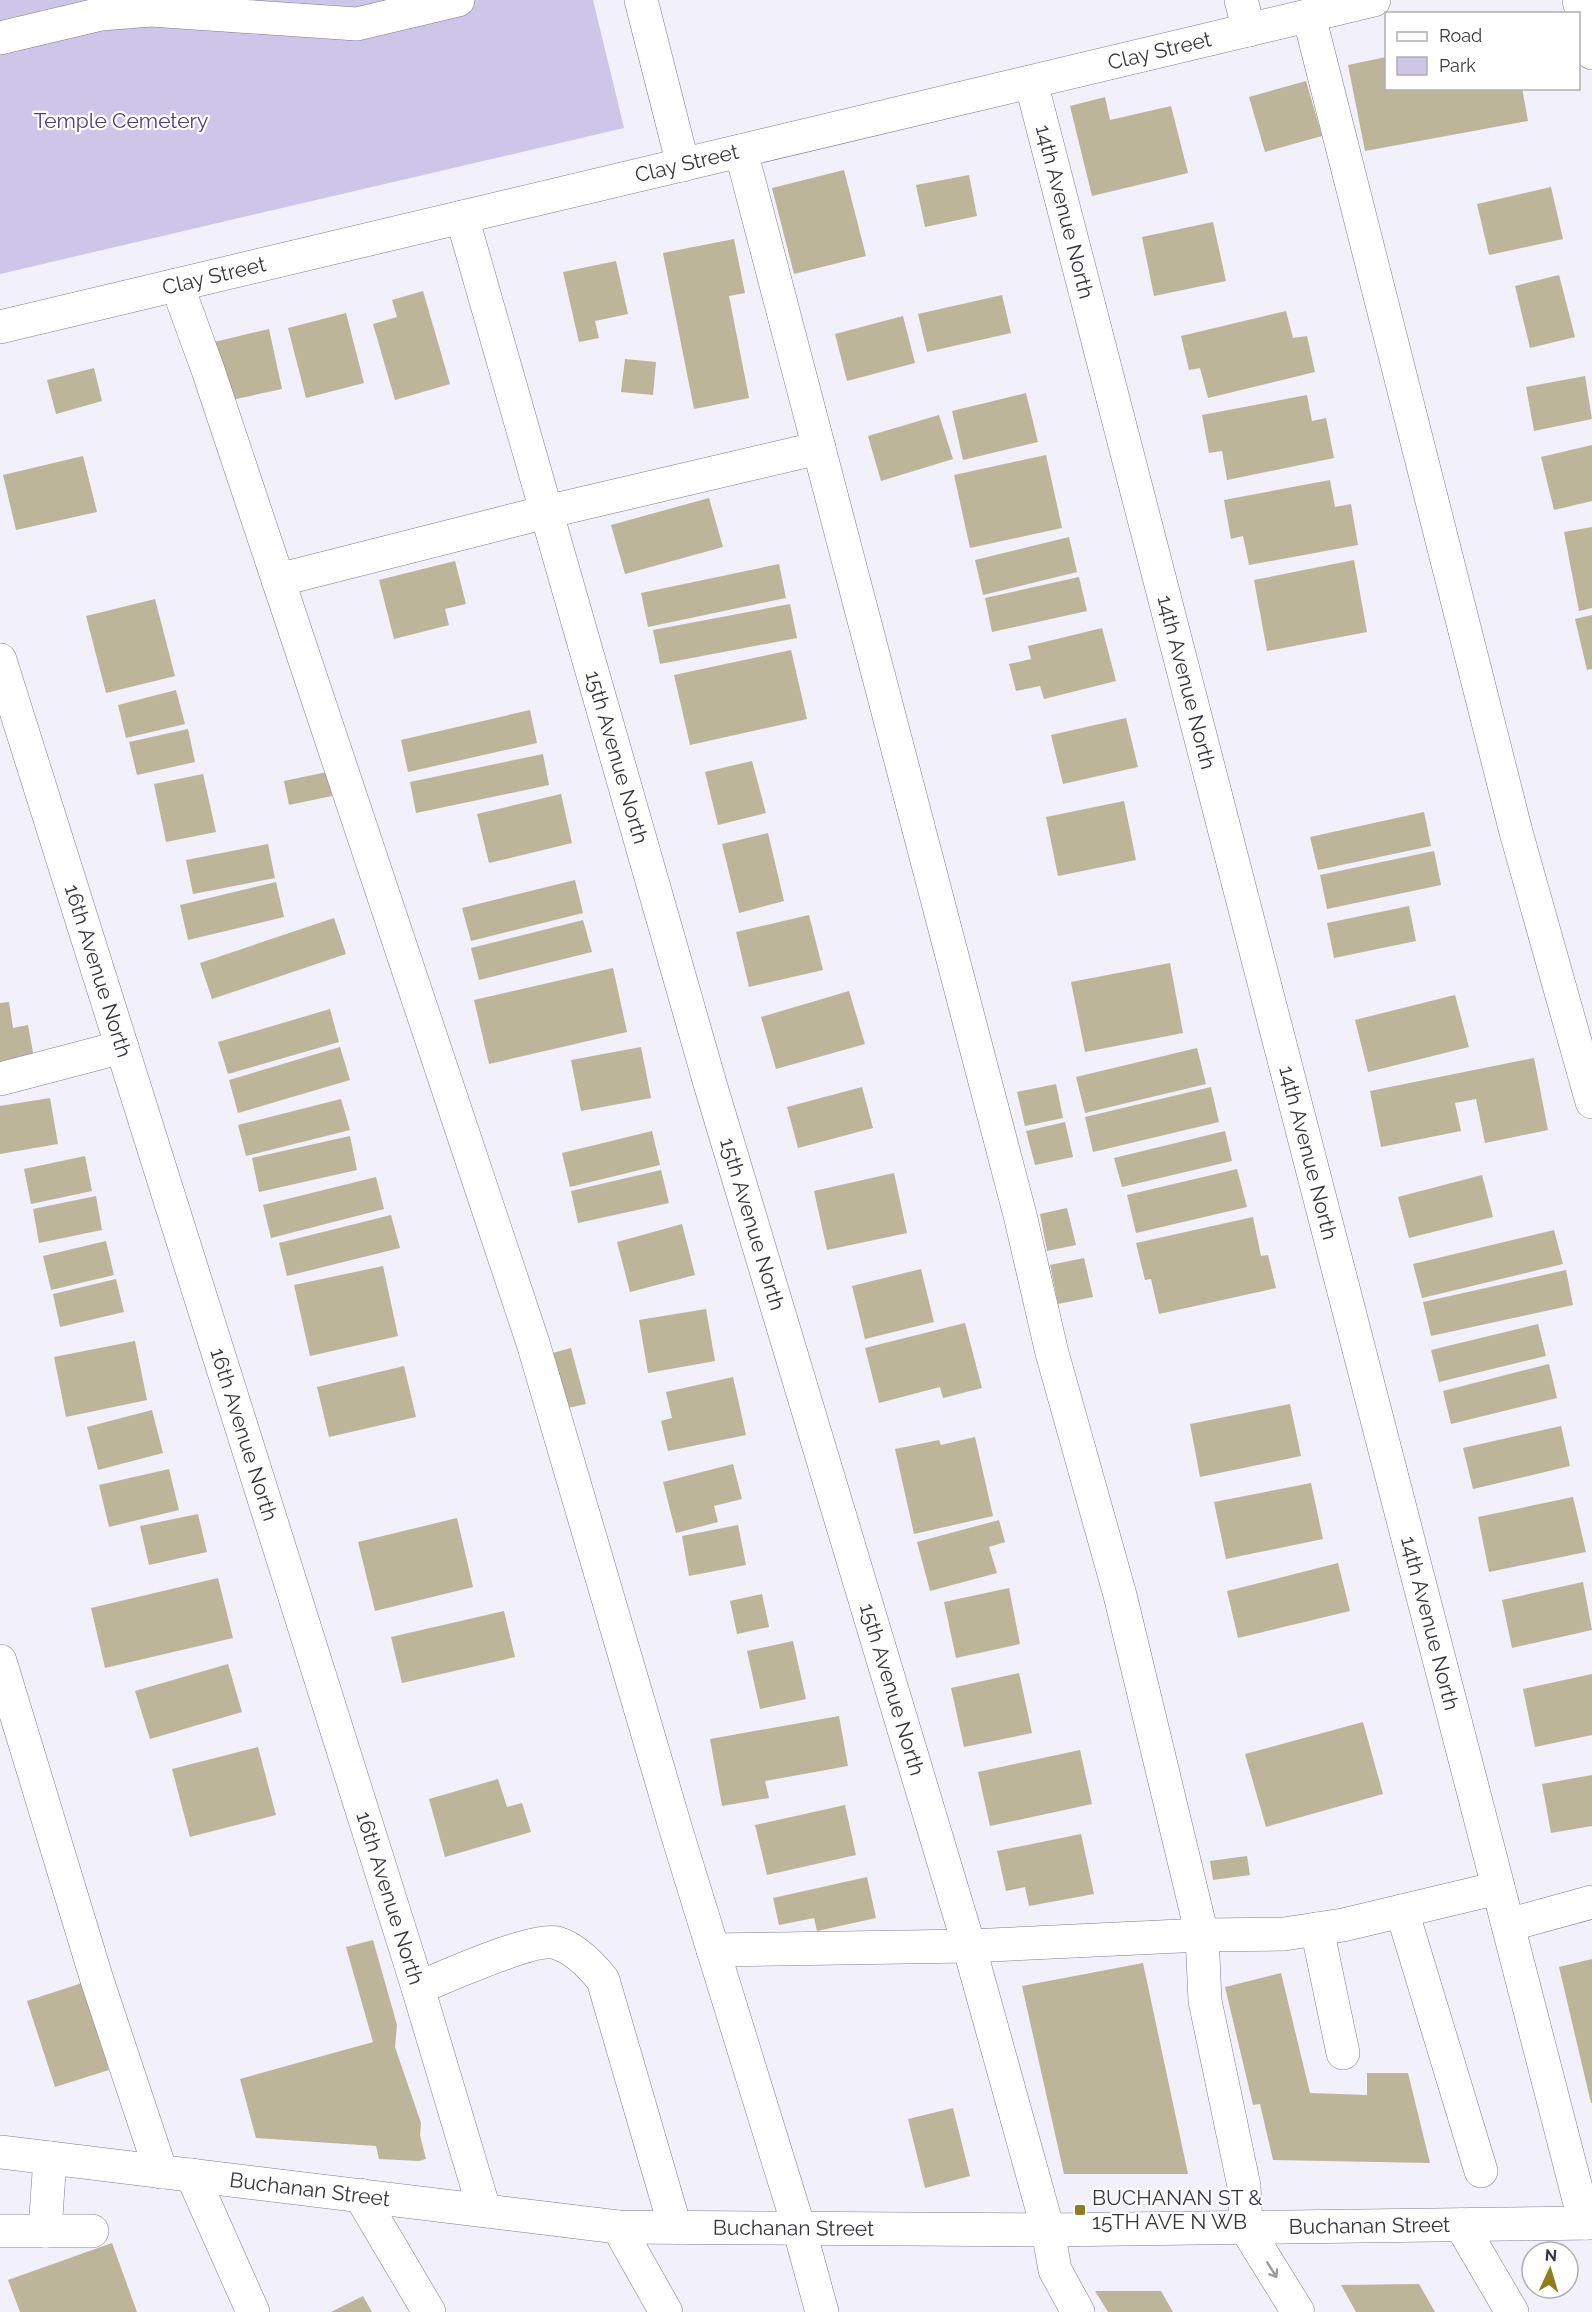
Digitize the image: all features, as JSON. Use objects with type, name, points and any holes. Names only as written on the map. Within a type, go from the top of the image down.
[{"type":"street","points":[[0,38],[102,14],[152,10],[357,24],[417,5],[458,0]]},
{"type":"street","points":[[641,0],[683,165]]},
{"type":"street","name":"Clay Street","points":[[0,327],[1031,82],[1245,15],[1309,16],[1374,0]]},
{"type":"street","points":[[1579,0],[1592,53]]},
{"type":"street","points":[[1309,16],[1516,832],[1592,1102]]},
{"type":"street","name":"14th Avenue North","points":[[1031,82],[1498,1888],[1588,2223]]},
{"type":"street","points":[[741,151],[1020,1215],[1052,1353],[1120,1595],[1202,1935],[1205,2001],[1244,2186],[1246,2228],[1298,2312]]},
{"type":"street","name":"15th Avenue North","points":[[462,217],[711,1087],[969,1946],[1048,2230],[1055,2270],[1078,2312]]},
{"type":"street","points":[[177,285],[208,370],[533,1343],[713,1950],[799,2228],[822,2312]]},
{"type":"street","points":[[278,580],[546,512],[819,448]]},
{"type":"street","name":"16th Avenue North","points":[[0,660],[418,1988],[484,2210]]},
{"type":"street","points":[[0,1079],[122,1047]]},
{"type":"street","points":[[0,1661],[97,1980],[177,2173],[253,2312]]},
{"type":"street","points":[[713,1950],[969,1946],[1202,1935],[1284,1934],[1402,1911],[1498,1888]]},
{"type":"street","points":[[1508,1925],[1592,1902]]},
{"type":"street","points":[[1402,1911],[1481,2171]]},
{"type":"street","points":[[1317,1929],[1343,2053]]},
{"type":"street","points":[[418,1988],[520,1948],[555,1942],[587,1960],[603,1980],[675,2227]]},
{"type":"street","name":"Buchanan Street","points":[[0,2152],[618,2227],[1048,2230],[1588,2223]]},
{"type":"street","points":[[45,2231],[50,2158]]},
{"type":"street","points":[[360,2195],[429,2312]]},
{"type":"street","points":[[1461,2225],[1512,2312]]},
{"type":"street","points":[[618,2227],[666,2312]]},
{"type":"street","points":[[0,2231],[92,2230]]},
{"type":"green space","name":"Temple Cemetery","points":[[0,0],[593,0],[624,128],[0,274]]},
{"type":"building","points":[[1385,57],[1385,90],[1522,90],[1528,121],[1365,151],[1348,65]]},
{"type":"building","points":[[1306,81],[1322,136],[1265,152],[1249,97]]},
{"type":"building","points":[[1105,97],[1110,120],[1171,106],[1188,173],[1092,196],[1070,106]]},
{"type":"building","points":[[844,170],[866,256],[794,274],[772,188]]},
{"type":"building","points":[[969,175],[977,216],[925,227],[916,185]]},
{"type":"building","points":[[1551,187],[1563,239],[1489,255],[1477,204]]},
{"type":"building","points":[[1213,222],[1226,281],[1154,296],[1142,237]]},
{"type":"building","points":[[734,239],[745,293],[729,296],[749,398],[694,409],[663,253]]},
{"type":"building","points":[[616,261],[628,314],[595,321],[599,338],[579,342],[563,272]]},
{"type":"building","points":[[1559,275],[1575,337],[1530,348],[1515,286]]},
{"type":"building","points":[[423,291],[450,384],[395,400],[373,324],[397,317],[392,300]]},
{"type":"building","points":[[1002,295],[1011,333],[927,352],[918,314]]},
{"type":"building","points":[[1286,311],[1293,338],[1307,336],[1315,372],[1208,398],[1200,368],[1189,370],[1181,336]]},
{"type":"building","points":[[346,313],[364,383],[306,398],[288,328]]},
{"type":"building","points":[[903,316],[915,363],[847,381],[835,334]]},
{"type":"building","points":[[269,329],[282,389],[227,401],[214,342]]},
{"type":"building","points":[[625,359],[656,362],[653,395],[621,392]]},
{"type":"building","points":[[94,368],[102,401],[56,414],[47,380]]},
{"type":"building","points":[[1585,376],[1592,419],[1534,431],[1526,387]]},
{"type":"building","points":[[1026,393],[1038,442],[963,460],[952,411]]},
{"type":"building","points":[[1307,395],[1312,421],[1326,418],[1334,458],[1227,480],[1222,451],[1209,453],[1202,415]]},
{"type":"building","points":[[939,415],[953,459],[881,481],[868,436]]},
{"type":"building","points":[[1592,445],[1592,501],[1554,510],[1541,457]]},
{"type":"building","points":[[1046,455],[1062,528],[970,548],[954,475]]},
{"type":"building","points":[[83,456],[97,512],[16,530],[3,475]]},
{"type":"building","points":[[1330,480],[1335,507],[1351,504],[1358,545],[1249,565],[1243,536],[1231,539],[1224,500]]},
{"type":"building","points":[[709,498],[723,547],[625,574],[611,525]]},
{"type":"building","points":[[1592,527],[1592,608],[1579,611],[1564,532]]},
{"type":"building","points":[[1069,537],[1077,572],[983,595],[975,560]]},
{"type":"building","points":[[1354,560],[1367,632],[1267,651],[1254,580]]},
{"type":"building","points":[[455,561],[466,604],[445,609],[449,625],[394,639],[379,580]]},
{"type":"building","points":[[779,564],[786,598],[648,627],[641,593]]},
{"type":"building","points":[[1079,577],[1087,611],[992,632],[985,598]]},
{"type":"building","points":[[155,599],[175,676],[106,693],[86,616]]},
{"type":"building","points":[[790,604],[797,638],[660,664],[653,630]]},
{"type":"building","points":[[1592,615],[1592,669],[1587,670],[1575,619]]},
{"type":"building","points":[[1102,628],[1116,681],[1044,699],[1040,686],[1016,691],[1009,664],[1031,659],[1028,646]]},
{"type":"building","points":[[791,650],[807,719],[690,745],[674,675]]},
{"type":"building","points":[[176,690],[185,724],[126,738],[118,705]]},
{"type":"building","points":[[530,710],[537,743],[408,772],[401,740]]},
{"type":"building","points":[[1126,718],[1138,767],[1063,784],[1051,735]]},
{"type":"building","points":[[188,729],[195,762],[137,775],[129,742]]},
{"type":"building","points":[[543,754],[549,785],[416,813],[410,782]]},
{"type":"building","points":[[752,761],[766,813],[718,825],[705,772]]},
{"type":"building","points":[[327,772],[332,796],[289,805],[284,781]]},
{"type":"building","points":[[203,774],[216,832],[166,842],[154,784]]},
{"type":"building","points":[[561,794],[572,843],[489,863],[477,814]]},
{"type":"building","points":[[1124,801],[1136,860],[1058,876],[1046,817]]},
{"type":"building","points":[[1424,812],[1431,846],[1318,870],[1310,837]]},
{"type":"building","points":[[768,833],[784,901],[739,913],[722,844]]},
{"type":"building","points":[[268,844],[275,878],[193,894],[186,860]]},
{"type":"building","points":[[1434,851],[1441,885],[1327,909],[1320,875]]},
{"type":"building","points":[[575,880],[583,913],[471,941],[462,908]]},
{"type":"building","points":[[276,882],[284,917],[188,940],[180,905]]},
{"type":"building","points":[[1409,906],[1416,941],[1334,958],[1327,923]]},
{"type":"building","points":[[809,915],[823,970],[749,987],[736,932]]},
{"type":"building","points":[[334,918],[346,954],[212,999],[200,963]]},
{"type":"building","points":[[583,920],[592,952],[479,980],[471,948]]},
{"type":"building","points":[[1170,963],[1183,1033],[1085,1052],[1071,982]]},
{"type":"building","points":[[613,968],[627,1032],[489,1064],[474,1000]]},
{"type":"building","points":[[849,991],[865,1044],[776,1069],[761,1017]]},
{"type":"building","points":[[1455,995],[1469,1047],[1368,1072],[1355,1020]]},
{"type":"building","points":[[9,1002],[13,1028],[28,1025],[34,1058],[0,1064],[0,1003]]},
{"type":"building","points":[[330,1009],[339,1042],[228,1074],[218,1042]]},
{"type":"building","points":[[340,1047],[350,1080],[238,1113],[229,1080]]},
{"type":"building","points":[[641,1047],[651,1098],[581,1111],[571,1060]]},
{"type":"building","points":[[1197,1048],[1206,1084],[1085,1113],[1076,1077]]},
{"type":"building","points":[[1534,1058],[1548,1130],[1485,1143],[1476,1099],[1455,1103],[1461,1131],[1381,1147],[1370,1091]]},
{"type":"building","points":[[1056,1084],[1063,1118],[1025,1126],[1017,1092]]},
{"type":"building","points":[[862,1087],[873,1128],[798,1148],[787,1107]]},
{"type":"building","points":[[1211,1087],[1219,1122],[1093,1152],[1085,1117]]},
{"type":"building","points":[[50,1098],[58,1144],[0,1154],[0,1106]]},
{"type":"building","points":[[341,1099],[350,1130],[246,1156],[238,1125]]},
{"type":"building","points":[[1065,1122],[1073,1157],[1035,1165],[1026,1131]]},
{"type":"building","points":[[652,1131],[660,1165],[570,1187],[562,1153]]},
{"type":"building","points":[[1225,1131],[1232,1161],[1122,1187],[1114,1158]]},
{"type":"building","points":[[350,1136],[357,1170],[259,1192],[252,1158]]},
{"type":"building","points":[[85,1156],[92,1191],[31,1204],[24,1169]]},
{"type":"building","points":[[1237,1169],[1247,1207],[1136,1233],[1127,1195]]},
{"type":"building","points":[[661,1170],[669,1203],[578,1223],[571,1191]]},
{"type":"building","points":[[894,1173],[907,1233],[827,1250],[814,1191]]},
{"type":"building","points":[[1482,1175],[1493,1217],[1409,1238],[1398,1197]]},
{"type":"building","points":[[376,1177],[384,1209],[271,1238],[263,1205]]},
{"type":"building","points":[[96,1196],[102,1230],[39,1243],[33,1209]]},
{"type":"building","points":[[1067,1208],[1076,1245],[1047,1251],[1040,1214]]},
{"type":"building","points":[[391,1215],[400,1248],[287,1276],[279,1243]]},
{"type":"building","points":[[1253,1217],[1261,1256],[1268,1255],[1276,1288],[1159,1314],[1151,1279],[1145,1280],[1136,1243]]},
{"type":"building","points":[[682,1224],[695,1275],[630,1292],[617,1242]]},
{"type":"building","points":[[1554,1230],[1563,1264],[1422,1298],[1413,1264]]},
{"type":"building","points":[[106,1241],[114,1275],[51,1290],[43,1256]]},
{"type":"building","points":[[1084,1258],[1093,1297],[1058,1304],[1050,1265]]},
{"type":"building","points":[[383,1266],[398,1336],[310,1356],[294,1285]]},
{"type":"building","points":[[921,1269],[934,1322],[865,1339],[852,1286]]},
{"type":"building","points":[[1566,1270],[1573,1305],[1431,1336],[1423,1302]]},
{"type":"building","points":[[116,1279],[124,1312],[60,1327],[53,1294]]},
{"type":"building","points":[[706,1309],[715,1361],[648,1373],[639,1320]]},
{"type":"building","points":[[965,1323],[982,1388],[943,1398],[940,1387],[879,1403],[865,1348]]},
{"type":"building","points":[[1538,1324],[1546,1356],[1439,1382],[1431,1350]]},
{"type":"building","points":[[135,1341],[147,1400],[66,1417],[54,1357]]},
{"type":"building","points":[[571,1348],[586,1404],[559,1410],[545,1355]]},
{"type":"building","points":[[1549,1364],[1557,1398],[1451,1424],[1443,1391]]},
{"type":"building","points":[[404,1366],[416,1417],[329,1437],[317,1387]]},
{"type":"building","points":[[733,1377],[746,1435],[668,1451],[661,1421],[672,1418],[666,1392]]},
{"type":"building","points":[[1290,1404],[1301,1456],[1200,1477],[1190,1424]]},
{"type":"building","points":[[152,1410],[163,1453],[98,1470],[87,1427]]},
{"type":"building","points":[[1561,1426],[1570,1466],[1473,1489],[1463,1448]]},
{"type":"building","points":[[975,1437],[993,1516],[914,1534],[895,1449],[939,1440],[941,1445]]},
{"type":"building","points":[[733,1464],[742,1499],[714,1506],[718,1522],[676,1533],[663,1482]]},
{"type":"building","points":[[169,1469],[179,1510],[109,1527],[99,1485]]},
{"type":"building","points":[[1311,1483],[1323,1539],[1226,1559],[1214,1502]]},
{"type":"building","points":[[1573,1497],[1586,1552],[1489,1572],[1478,1517]]},
{"type":"building","points":[[198,1514],[207,1552],[149,1565],[140,1526]]},
{"type":"building","points":[[457,1518],[473,1587],[375,1611],[358,1542]]},
{"type":"building","points":[[999,1520],[1005,1542],[989,1547],[997,1573],[930,1591],[917,1542]]},
{"type":"building","points":[[738,1525],[746,1565],[689,1576],[682,1536]]},
{"type":"building","points":[[1338,1563],[1350,1611],[1238,1638],[1227,1591]]},
{"type":"building","points":[[218,1578],[233,1638],[105,1668],[91,1608]]},
{"type":"building","points":[[1583,1582],[1592,1630],[1512,1648],[1502,1600]]},
{"type":"building","points":[[1009,1588],[1020,1644],[956,1658],[944,1602]]},
{"type":"building","points":[[762,1594],[769,1627],[737,1634],[730,1601]]},
{"type":"building","points":[[504,1611],[515,1657],[402,1683],[391,1637]]},
{"type":"building","points":[[793,1641],[806,1699],[760,1709],[747,1651]]},
{"type":"building","points":[[228,1664],[242,1712],[150,1739],[135,1691]]},
{"type":"building","points":[[1019,1673],[1032,1733],[964,1747],[951,1688]]},
{"type":"building","points":[[1592,1674],[1592,1735],[1535,1747],[1523,1689]]},
{"type":"building","points":[[839,1716],[848,1766],[765,1781],[769,1798],[722,1806],[710,1739]]},
{"type":"building","points":[[1363,1722],[1383,1794],[1266,1827],[1245,1754]]},
{"type":"building","points":[[258,1747],[276,1815],[190,1837],[172,1769]]},
{"type":"building","points":[[1080,1750],[1092,1804],[990,1826],[978,1772]]},
{"type":"building","points":[[1592,1775],[1592,1826],[1551,1833],[1542,1784]]},
{"type":"building","points":[[498,1779],[507,1807],[522,1803],[531,1832],[445,1857],[429,1799]]},
{"type":"building","points":[[845,1805],[856,1855],[767,1875],[755,1825]]},
{"type":"building","points":[[1081,1834],[1094,1894],[1029,1906],[1025,1887],[1006,1891],[997,1851]]},
{"type":"building","points":[[1247,1856],[1250,1875],[1213,1880],[1210,1861]]},
{"type":"building","points":[[867,1877],[876,1918],[817,1931],[814,1918],[779,1925],[773,1898]]},
{"type":"building","points":[[373,1940],[397,2025],[395,2047],[421,2123],[420,2135],[426,2159],[419,2161],[379,2159],[376,2146],[256,2138],[240,2079],[373,2042],[346,1947]]},
{"type":"building","points":[[1592,1959],[1592,2103],[1591,2103],[1559,1967]]},
{"type":"building","points":[[1143,1963],[1188,2174],[1064,2174],[1022,1986]]},
{"type":"building","points":[[1281,1973],[1310,2093],[1367,2095],[1367,2073],[1408,2073],[1430,2163],[1273,2160],[1260,2104],[1253,2105],[1225,1987]]},
{"type":"building","points":[[82,1983],[109,2070],[55,2087],[27,2001]]},
{"type":"building","points":[[953,2108],[970,2176],[925,2188],[908,2119]]},
{"type":"building","points":[[112,2243],[137,2312],[20,2312],[8,2280]]},
{"type":"building","points":[[1419,2284],[1435,2312],[1356,2312],[1341,2285]]},
{"type":"building","points":[[1095,2291],[1161,2291],[1173,2312],[1108,2312]]},
{"type":"building","points":[[363,2296],[372,2312],[331,2312]]},
{"type":"place","name":"BUCHANAN ST & 15TH AVE N WB","points":[[1080,2210]]}]
